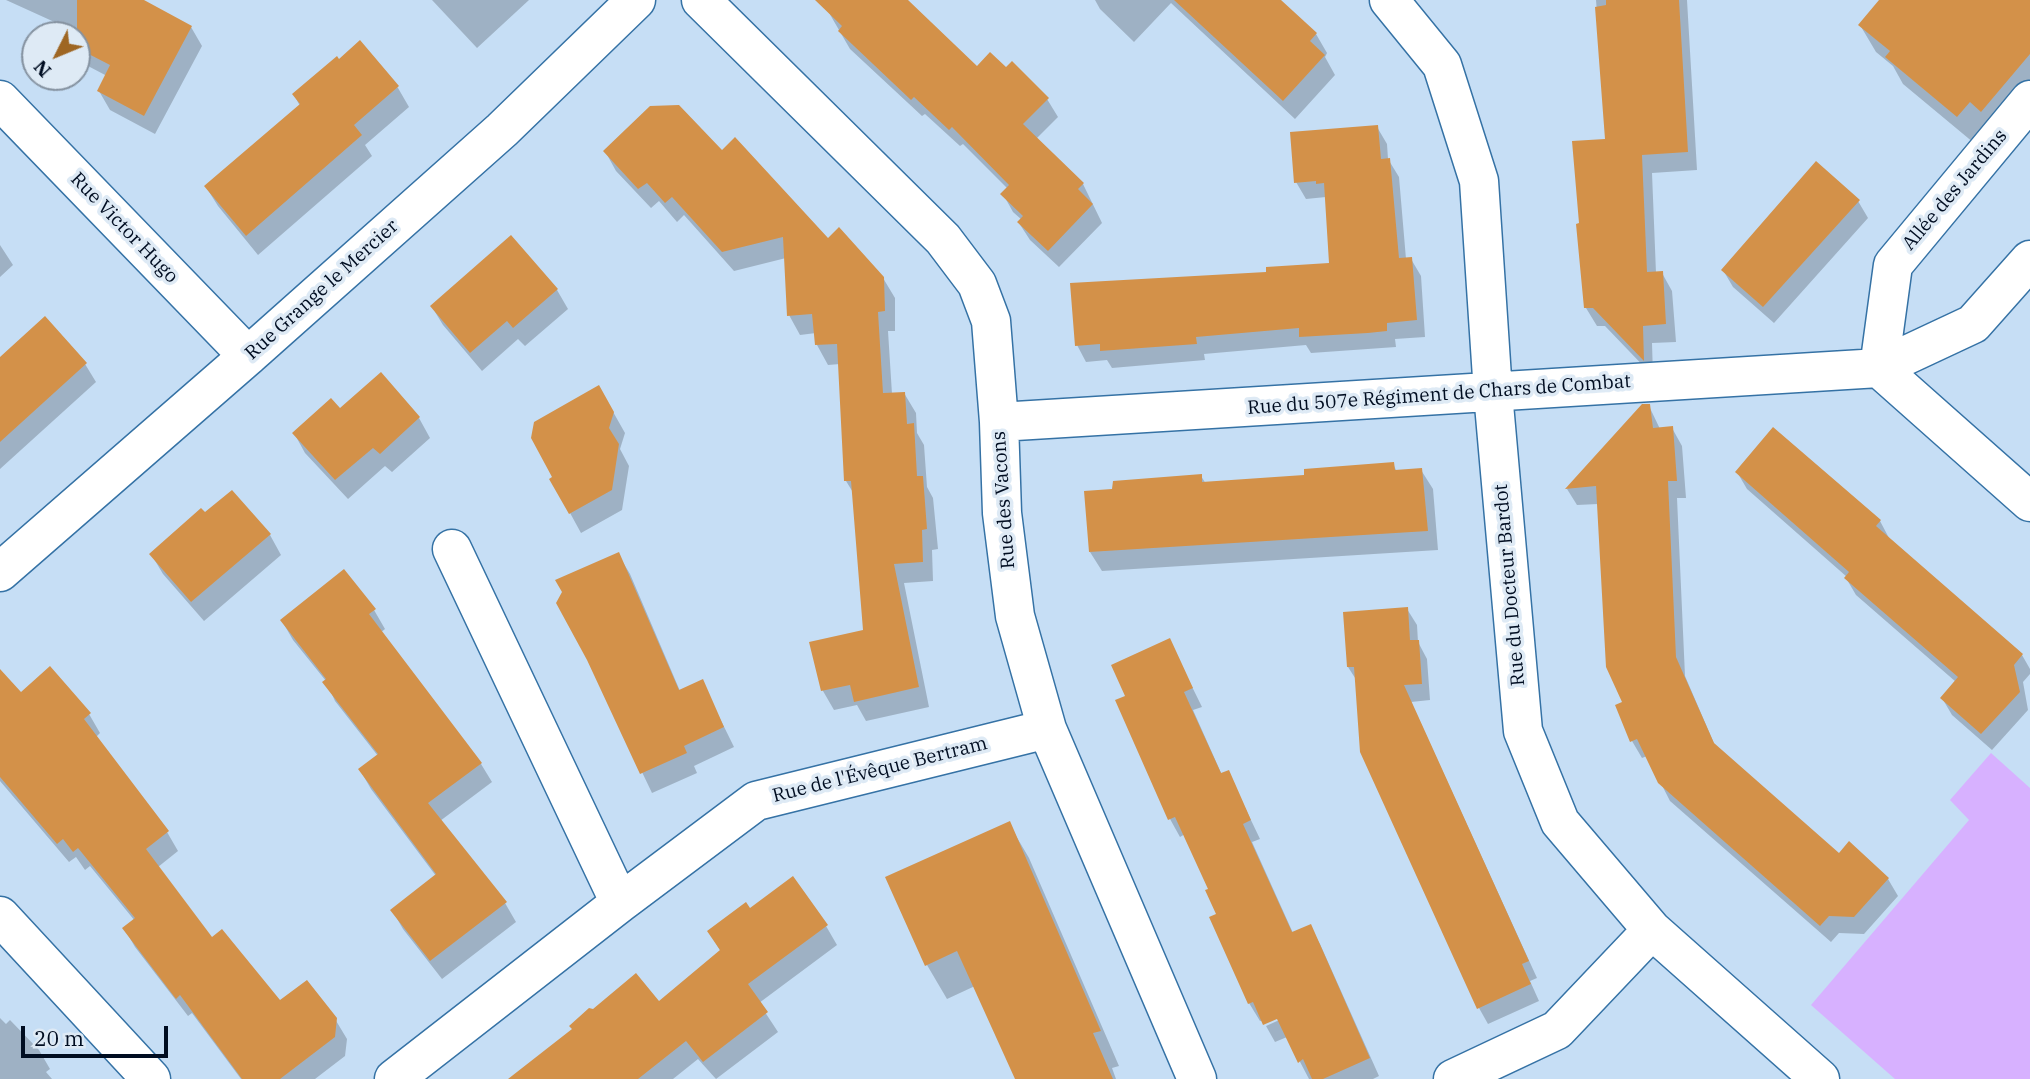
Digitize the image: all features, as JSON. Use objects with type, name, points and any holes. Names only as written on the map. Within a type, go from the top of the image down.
[{"type":"street","name":"Rue Grange le Mercier","points":[[0,572],[502,130],[636,0]]},
{"type":"street","name":"Rue des Vacons","points":[[701,0],[943,239],[977,284],[991,321],[999,422],[1002,513],[1015,616],[1046,729],[1197,1079]]},
{"type":"street","name":"Rue du Docteur Bardot","points":[[1389,0],[1442,65],[1479,181],[1493,393],[1523,731],[1560,822],[1652,930],[1820,1079]]},
{"type":"street","name":"Rue Victor Hugo","points":[[0,100],[248,356]]},
{"type":"street","name":"Allée des Jardins","points":[[1879,368],[1893,265],[2030,100]]},
{"type":"street","points":[[2030,260],[1973,324],[1879,368],[2030,502]]},
{"type":"street","name":"Rue du 507e Régiment de Chars de Combat","points":[[999,422],[1879,368]]},
{"type":"street","points":[[452,549],[620,903]]},
{"type":"street","name":"Rue de l'Évêque Bertram","points":[[394,1079],[756,801],[1046,729]]},
{"type":"street","points":[[0,916],[151,1079]]},
{"type":"street","points":[[1453,1079],[1556,1030],[1652,930]]},
{"type":"shaded area","points":[[1991,753],[2030,788],[2030,1079],[1895,1079],[1811,1005],[1969,820],[1950,800]]},
{"type":"building","points":[[77,0],[144,0],[192,26],[144,116],[97,91],[110,65],[91,55],[91,21],[77,21]]},
{"type":"building","points":[[815,0],[908,0],[977,66],[990,52],[1006,67],[1012,61],[1049,98],[1023,124],[1084,183],[1078,189],[1093,204],[1048,251],[1017,222],[1023,216],[1000,194],[1009,185],[952,127],[949,130],[914,97],[911,100],[838,31],[842,26]]},
{"type":"building","points":[[1174,0],[1281,0],[1317,33],[1310,41],[1325,55],[1283,101]]},
{"type":"building","points":[[1606,0],[1679,0],[1688,152],[1642,155],[1647,272],[1663,271],[1666,324],[1643,326],[1644,361],[1593,308],[1584,308],[1572,141],[1605,139],[1595,7],[1606,5]]},
{"type":"building","points":[[1879,0],[2030,0],[2030,54],[1981,112],[1970,102],[1957,117],[1885,57],[1890,51],[1858,25]]},
{"type":"building","points":[[360,40],[399,86],[354,125],[362,135],[246,236],[204,186],[300,104],[292,94]]},
{"type":"building","points":[[679,105],[722,150],[735,137],[828,238],[839,227],[884,277],[885,311],[878,312],[883,393],[905,392],[907,424],[914,423],[917,476],[923,476],[927,529],[922,530],[923,562],[894,564],[919,687],[854,702],[850,685],[821,691],[809,642],[863,630],[851,481],[844,481],[837,344],[815,345],[812,314],[787,316],[783,237],[722,252],[672,197],[665,203],[647,183],[638,189],[603,151],[650,106]]},
{"type":"building","points":[[1378,125],[1381,159],[1390,158],[1399,258],[1412,257],[1417,320],[1387,323],[1387,331],[1368,333],[1299,337],[1299,328],[1196,337],[1197,344],[1100,351],[1100,344],[1075,346],[1070,283],[1266,272],[1266,267],[1329,263],[1324,183],[1294,183],[1290,132]]},
{"type":"building","points":[[1816,161],[1860,200],[1763,307],[1721,270]]},
{"type":"building","points":[[511,235],[558,289],[513,328],[507,321],[470,353],[430,306]]},
{"type":"building","points":[[45,316],[87,363],[0,442],[0,357]]},
{"type":"building","points":[[381,372],[420,417],[380,454],[373,448],[335,480],[292,433],[331,398],[340,408]]},
{"type":"building","points":[[599,385],[614,412],[609,428],[619,444],[612,490],[569,514],[549,479],[552,477],[531,438],[534,422]]},
{"type":"building","points":[[1642,404],[1650,404],[1653,428],[1673,426],[1677,481],[1668,481],[1676,657],[1714,743],[1839,853],[1849,841],[1889,878],[1854,917],[1829,916],[1820,926],[1658,783],[1637,739],[1630,742],[1615,705],[1622,702],[1606,667],[1596,486],[1565,489]]},
{"type":"building","points":[[1773,427],[1881,520],[1876,526],[2023,654],[2014,665],[2020,692],[1981,734],[1940,698],[1958,677],[1844,578],[1849,572],[1735,472]]},
{"type":"building","points":[[1394,462],[1395,470],[1422,468],[1428,531],[1089,552],[1084,491],[1112,489],[1113,481],[1202,474],[1202,482],[1304,475],[1304,469]]},
{"type":"building","points":[[232,490],[271,534],[191,602],[149,554],[201,508],[205,512]]},
{"type":"building","points":[[619,552],[679,690],[703,679],[724,727],[684,746],[687,753],[640,774],[587,660],[556,603],[562,592],[555,580]]},
{"type":"building","points":[[344,569],[376,609],[369,614],[482,763],[428,803],[507,902],[430,961],[390,910],[436,874],[358,769],[378,754],[322,682],[326,679],[280,620]]},
{"type":"building","points":[[1408,607],[1410,640],[1419,640],[1422,684],[1404,685],[1529,961],[1522,964],[1531,984],[1477,1009],[1360,752],[1354,667],[1347,667],[1343,612]]},
{"type":"building","points":[[1170,638],[1193,688],[1184,692],[1221,773],[1229,770],[1251,820],[1243,824],[1292,932],[1311,924],[1370,1058],[1323,1079],[1312,1079],[1303,1059],[1298,1063],[1277,1019],[1263,1025],[1253,1002],[1248,1004],[1209,917],[1216,914],[1205,890],[1208,889],[1175,817],[1168,820],[1115,700],[1125,696],[1111,665]]},
{"type":"building","points":[[50,666],[91,713],[84,719],[169,831],[146,849],[212,937],[222,929],[280,1000],[307,980],[337,1018],[335,1037],[280,1079],[242,1079],[180,995],[176,999],[122,928],[135,918],[78,848],[73,852],[63,839],[57,844],[0,777],[0,669],[21,692]]},
{"type":"building","points":[[1010,821],[1101,1031],[1093,1033],[1113,1079],[1015,1079],[957,951],[925,966],[885,877]]},
{"type":"building","points":[[793,876],[828,925],[748,984],[768,1012],[703,1062],[686,1041],[638,1079],[508,1079],[572,1029],[569,1026],[589,1008],[593,1009],[636,973],[659,1001],[720,950],[707,931],[746,902],[750,908]]}]
